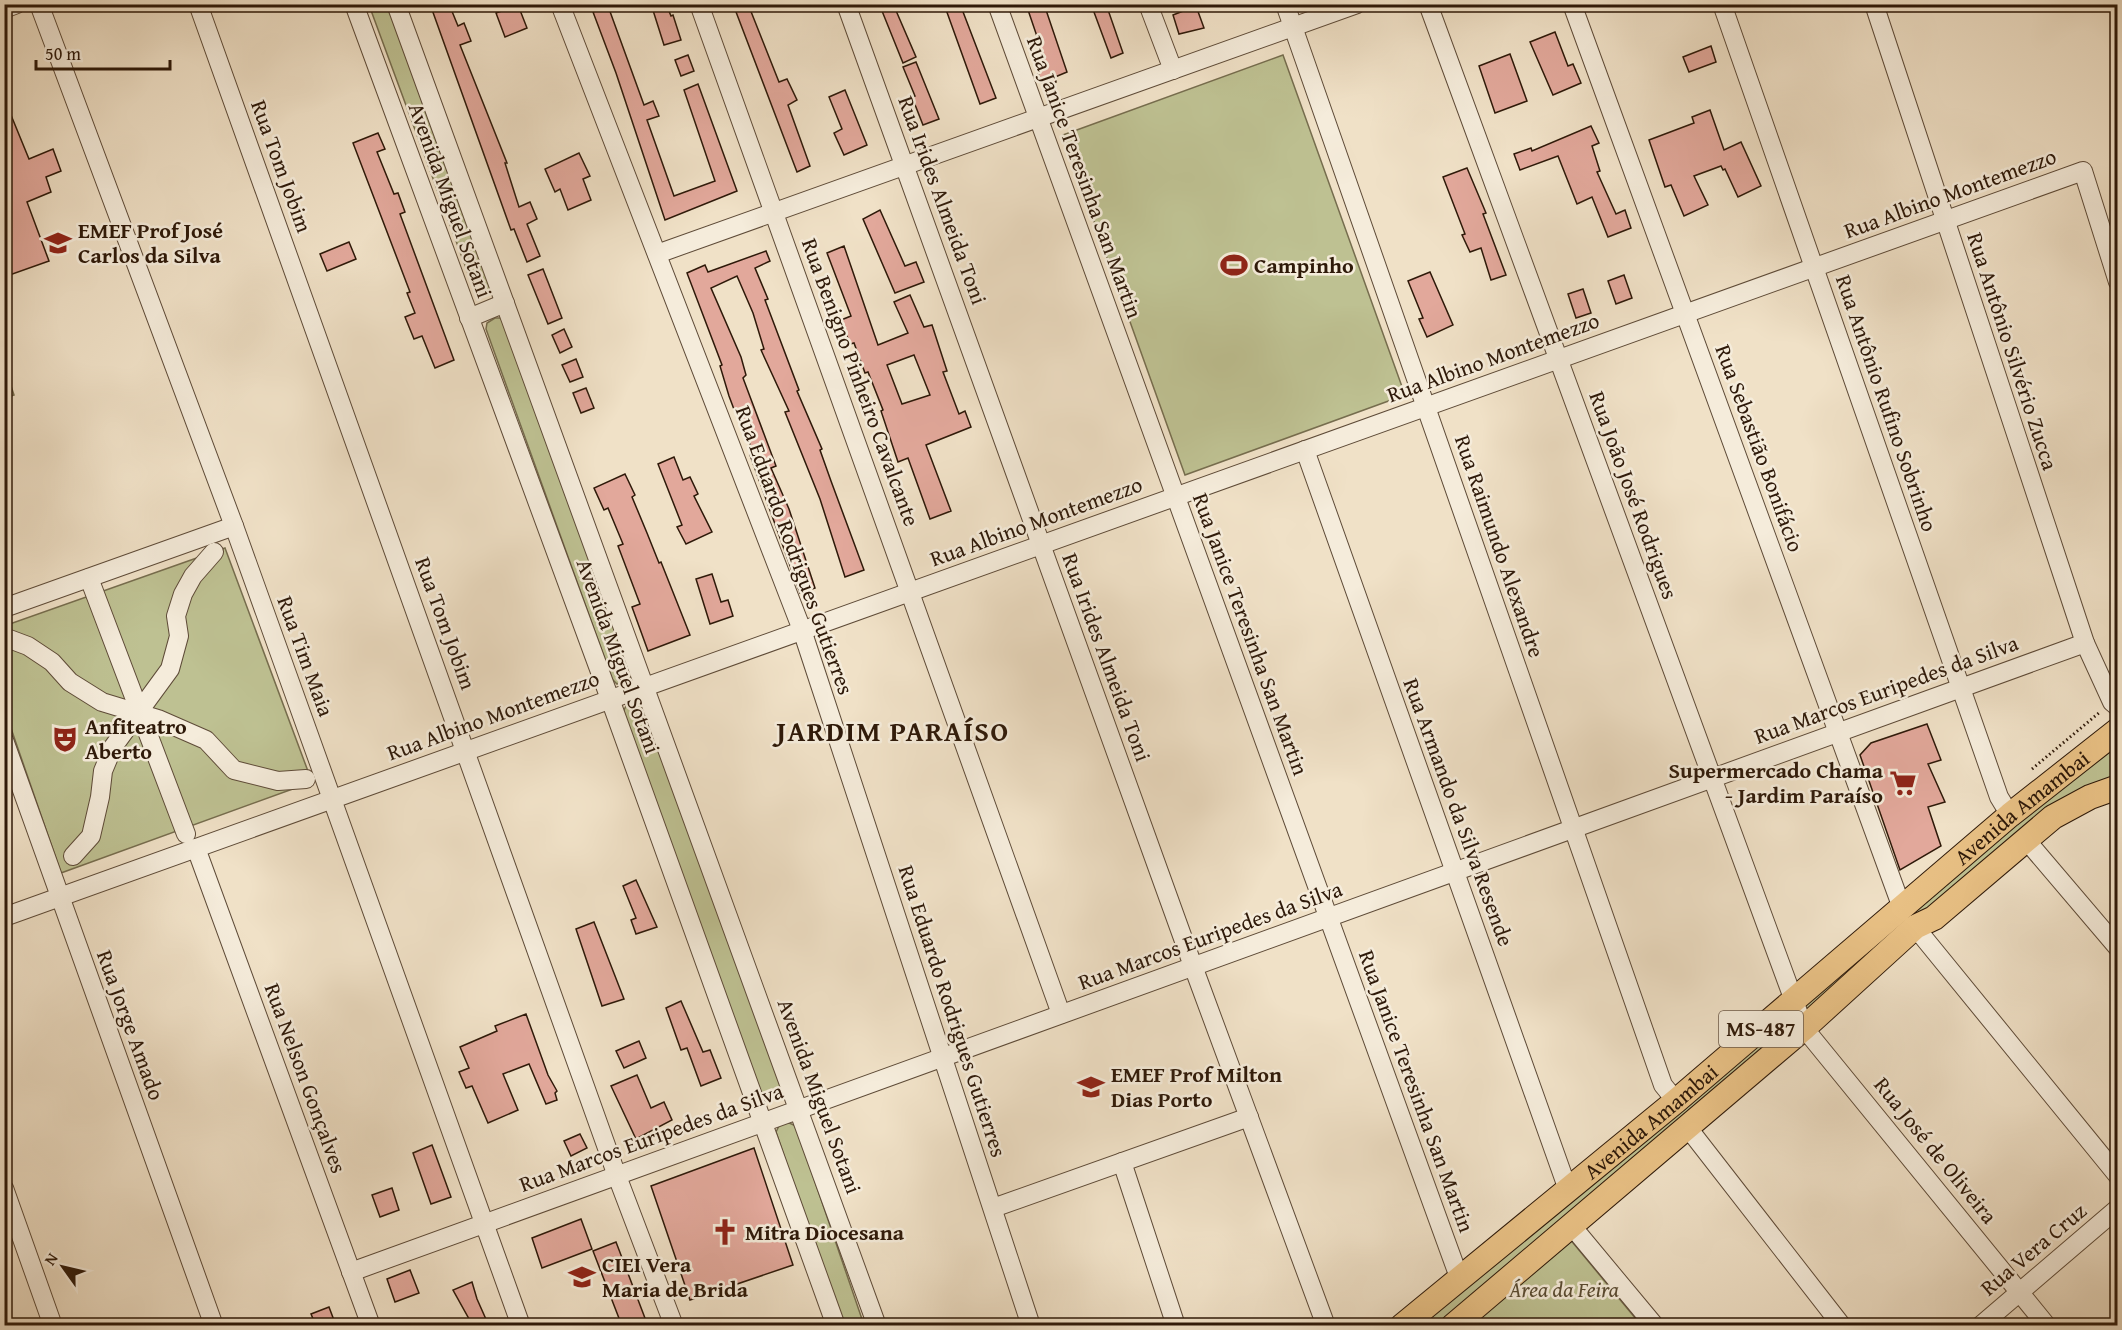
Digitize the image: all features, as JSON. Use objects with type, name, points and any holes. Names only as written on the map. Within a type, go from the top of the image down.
[{"type":"main road","name":"Avenida Amambai","points":[[1453,1326],[1804,1028],[2010,815],[2118,730]]},
{"type":"main road","name":"Avenida Amambai","points":[[1402,1326],[1795,1001],[1909,917],[1934,918],[2053,817],[2090,797],[2118,787]]},
{"type":"street","points":[[4,9],[17,4]]},
{"type":"street","name":"Rua Tim Maia","points":[[39,4],[234,526],[521,1326]]},
{"type":"street","name":"Rua Tom Jobim","points":[[198,4],[467,750],[616,1176],[674,1326]]},
{"type":"street","name":"Avenida Miguel Sotani","points":[[354,4],[610,699],[836,1326]]},
{"type":"street","name":"Avenida Miguel Sotani","points":[[396,4],[877,1326]]},
{"type":"street","name":"Rua Eduardo Rodrigues Gutierres","points":[[560,4],[802,630],[1031,1326]]},
{"type":"street","name":"Rua Benigno Pinheiro Cavalcante","points":[[699,4],[1061,1014]]},
{"type":"street","name":"Rua Irides Almeida Toni","points":[[846,4],[906,165],[1193,966],[1326,1326]]},
{"type":"street","name":"Rua Janice Teresinha San Martin","points":[[997,4],[1460,1280]]},
{"type":"street","points":[[1148,4],[1173,70]]},
{"type":"street","name":"Rua Raimundo Alexandre","points":[[1285,4],[1663,1085],[1676,1101]]},
{"type":"street","points":[[657,254],[1357,4]]},
{"type":"street","name":"Rua João José Rodrigues","points":[[1428,4],[1795,1001]]},
{"type":"street","name":"Rua Sebastião Bonifácio","points":[[1572,4],[1838,732],[1909,917],[2118,1176]]},
{"type":"street","name":"Rua Antônio Rufino Sobrinho","points":[[1722,4],[1999,797],[2010,815]]},
{"type":"street","name":"Rua Antônio Silvério Zucca","points":[[1874,4],[2085,643],[2112,702],[2118,707]]},
{"type":"street","name":"Rua Albino Montemezzo","points":[[4,917],[59,897],[191,841],[332,799],[2083,171],[2118,282]]},
{"type":"street","points":[[469,318],[505,303]]},
{"type":"street","name":"Rua Armando da Silva Resende","points":[[1305,450],[1568,1190]]},
{"type":"street","points":[[4,608],[234,526]]},
{"type":"street","points":[[73,856],[91,836],[103,771],[113,747],[170,669],[179,636],[176,616],[183,594],[193,576],[214,552]]},
{"type":"street","name":"Rua Nelson Gonçalves","points":[[88,578],[191,841],[371,1326]]},
{"type":"street","points":[[4,637],[28,646],[52,663],[81,691],[102,702],[139,712],[188,730],[206,740],[234,770],[278,781],[306,779]]},
{"type":"street","name":"Rua Marcos Euripedes da Silva","points":[[351,1272],[2085,643]]},
{"type":"street","name":"Rua Jorge Amado","points":[[4,740],[214,1326]]},
{"type":"street","points":[[2027,841],[2118,948]]},
{"type":"street","name":"Rua José de Oliveira","points":[[1795,1001],[1804,1028],[2047,1326]]},
{"type":"street","points":[[993,1208],[1249,1117]]},
{"type":"street","points":[[1688,1128],[1842,1326]]},
{"type":"street","points":[[1122,1162],[1176,1326]]},
{"type":"street","points":[[4,1188],[53,1326]]},
{"type":"street","name":"Rua Vera Cruz","points":[[1980,1326],[2118,1208]]},
{"type":"street","points":[[1570,1225],[1655,1326]]},
{"type":"green space","points":[[369,5],[393,5],[495,288],[476,295]]},
{"type":"green space","name":"Campinho","points":[[1283,55],[1405,395],[1185,475],[1063,135]]},
{"type":"green space","points":[[495,318],[502,318],[632,677],[617,684],[612,679],[486,329],[487,323]]},
{"type":"green space","points":[[5,368],[14,395],[4,398]]},
{"type":"green space","points":[[225,548],[312,782],[61,873],[5,711],[4,626]]},
{"type":"green space","points":[[637,700],[642,702],[784,1091],[780,1096],[768,1100],[762,1097],[625,718],[624,710],[627,704]]},
{"type":"green space","points":[[2117,741],[2117,776],[1441,1325],[1415,1326]]},
{"type":"green space","points":[[787,1122],[796,1126],[864,1325],[841,1325],[776,1132],[780,1124]]},
{"type":"green space","name":"Área da Feira","points":[[1569,1238],[1641,1325],[1467,1326]]},
{"type":"building","points":[[430,4],[449,4],[458,26],[464,23],[471,41],[460,45],[507,163],[505,163],[519,207],[530,202],[537,219],[527,224],[540,256],[527,262],[514,229],[511,230]]},
{"type":"building","points":[[651,4],[666,4],[671,16],[673,15],[681,40],[664,45]]},
{"type":"building","points":[[733,4],[748,4],[779,82],[787,79],[797,100],[788,105],[810,166],[797,172]]},
{"type":"building","points":[[944,4],[960,4],[996,98],[980,104]]},
{"type":"building","points":[[1026,4],[1044,4],[1067,72],[1055,77],[1056,82],[1043,87],[1035,64],[1040,61],[1038,56],[1043,54]]},
{"type":"building","points":[[1091,4],[1106,4],[1123,53],[1111,58]]},
{"type":"building","points":[[518,5],[527,28],[505,37],[496,13]]},
{"type":"building","points":[[608,6],[644,105],[653,101],[659,116],[647,120],[674,196],[715,181],[684,90],[698,84],[737,191],[665,220],[593,12]]},
{"type":"building","points":[[894,6],[916,57],[903,63],[882,11]]},
{"type":"building","points":[[1196,6],[1204,28],[1179,34],[1173,15]]},
{"type":"building","points":[[1555,32],[1568,66],[1573,64],[1581,83],[1553,95],[1530,42]]},
{"type":"building","points":[[1711,46],[1716,62],[1689,72],[1683,57]]},
{"type":"building","points":[[1510,54],[1527,101],[1495,113],[1479,66]]},
{"type":"building","points":[[688,55],[694,71],[681,76],[675,60]]},
{"type":"building","points":[[916,62],[939,119],[923,125],[912,97],[915,96],[903,67]]},
{"type":"building","points":[[845,90],[867,145],[844,155],[834,133],[842,129],[829,97]]},
{"type":"building","points":[[4,98],[29,159],[53,149],[61,171],[46,177],[51,192],[27,202],[49,261],[4,277]]},
{"type":"building","points":[[1710,110],[1724,150],[1741,142],[1761,186],[1738,197],[1725,169],[1723,170],[1721,166],[1694,176],[1708,205],[1684,216],[1671,185],[1665,187],[1649,140],[1694,123],[1692,117]]},
{"type":"building","points":[[1591,126],[1599,143],[1592,146],[1600,171],[1597,172],[1616,214],[1625,210],[1631,228],[1608,237],[1592,197],[1577,204],[1558,156],[1520,170],[1514,154],[1531,148],[1532,151]]},
{"type":"building","points":[[378,133],[385,149],[377,152],[394,194],[398,193],[405,212],[400,214],[454,360],[435,368],[422,336],[414,339],[405,317],[415,313],[407,293],[410,292],[353,143]]},
{"type":"building","points":[[579,153],[590,176],[583,179],[591,200],[568,210],[560,189],[555,192],[545,169]]},
{"type":"building","points":[[1467,168],[1486,213],[1483,214],[1506,275],[1491,280],[1481,248],[1470,252],[1462,235],[1465,234],[1443,177]]},
{"type":"building","points":[[880,210],[905,266],[916,262],[924,282],[895,293],[863,219]]},
{"type":"building","points":[[349,242],[356,259],[327,271],[320,254]]},
{"type":"building","points":[[844,246],[878,345],[908,333],[894,302],[910,295],[924,327],[932,325],[947,371],[943,372],[959,414],[965,411],[971,427],[926,445],[951,511],[930,519],[908,458],[898,462],[881,411],[883,410],[868,372],[865,373],[854,343],[850,344],[841,320],[851,316],[827,253]],"holes":[[[914,355],[930,395],[902,404],[887,365]]]},
{"type":"building","points":[[766,251],[770,261],[755,268],[768,299],[765,300],[799,390],[797,391],[822,449],[820,450],[864,570],[845,577],[820,499],[785,412],[789,411],[761,350],[764,349],[753,313],[737,276],[711,288],[741,357],[746,375],[743,378],[776,466],[771,468],[789,509],[815,588],[800,593],[750,455],[753,454],[739,410],[735,412],[720,366],[722,365],[687,273],[705,265],[708,272]]},
{"type":"building","points":[[543,269],[562,318],[548,324],[528,275]]},
{"type":"building","points":[[1430,272],[1453,325],[1427,337],[1419,319],[1423,318],[1408,281]]},
{"type":"building","points":[[1624,275],[1632,298],[1616,304],[1608,281]]},
{"type":"building","points":[[1583,289],[1591,313],[1576,318],[1568,294]]},
{"type":"building","points":[[564,329],[572,347],[560,353],[552,335]]},
{"type":"building","points":[[576,359],[583,377],[570,382],[562,365]]},
{"type":"building","points":[[586,388],[594,408],[581,413],[573,393]]},
{"type":"building","points":[[674,457],[683,480],[690,477],[698,494],[694,496],[712,532],[686,544],[677,527],[682,525],[658,464]]},
{"type":"building","points":[[625,474],[635,495],[632,497],[690,635],[648,651],[632,607],[640,604],[618,546],[623,544],[608,508],[604,510],[594,488]]},
{"type":"building","points":[[712,574],[721,602],[728,600],[733,616],[710,624],[696,579]]},
{"type":"building","name":"Supermercado Chama - Jardim Paraíso","points":[[1927,724],[1941,760],[1928,764],[1945,802],[1928,807],[1941,846],[1900,870],[1860,755],[1871,743]]},
{"type":"building","points":[[636,880],[657,927],[636,934],[631,920],[636,918],[623,886]]},
{"type":"building","points":[[594,922],[624,999],[602,1006],[576,929]]},
{"type":"building","points":[[681,1001],[703,1052],[710,1050],[721,1078],[701,1086],[687,1048],[681,1050],[666,1008]]},
{"type":"building","points":[[526,1014],[548,1075],[557,1091],[555,1093],[557,1100],[546,1104],[529,1064],[503,1074],[518,1110],[488,1123],[472,1086],[466,1088],[459,1072],[469,1068],[460,1047],[497,1031],[495,1026]]},
{"type":"building","points":[[639,1041],[646,1058],[624,1068],[616,1051]]},
{"type":"building","points":[[637,1075],[651,1108],[664,1102],[672,1120],[636,1139],[611,1086]]},
{"type":"building","points":[[580,1134],[587,1148],[571,1156],[564,1141]]},
{"type":"building","points":[[432,1145],[451,1197],[431,1204],[413,1153]]},
{"type":"building","name":"Mitra Diocesana","points":[[754,1148],[793,1265],[690,1300],[651,1186]]},
{"type":"building","points":[[392,1188],[399,1210],[380,1217],[372,1195]]},
{"type":"building","points":[[581,1219],[592,1249],[542,1268],[532,1238]]},
{"type":"building","points":[[616,1242],[648,1326],[622,1326],[593,1251]]},
{"type":"building","points":[[410,1270],[419,1293],[395,1302],[387,1279]]},
{"type":"building","points":[[472,1282],[489,1326],[473,1326],[453,1290]]},
{"type":"building","points":[[329,1307],[335,1323],[316,1326],[311,1314]]},
{"type":"place","name":"EMEF Prof José Carlos da Silva","points":[[58,243]]},
{"type":"place","name":"Campinho","points":[[1234,265]]},
{"type":"place","name":"Anfiteatro Aberto","points":[[65,739]]},
{"type":"place","name":"Supermercado Chama - Jardim Paraíso","points":[[1903,783]]},
{"type":"place","name":"EMEF Prof Milton Dias Porto","points":[[1091,1087]]},
{"type":"place","name":"Mitra Diocesana","points":[[725,1232]]},
{"type":"place","name":"CIEI Vera Maria de Brida","points":[[582,1277]]},
{"type":"district","name":"JARDIM PARAÍSO","points":[[893,731]]}]
